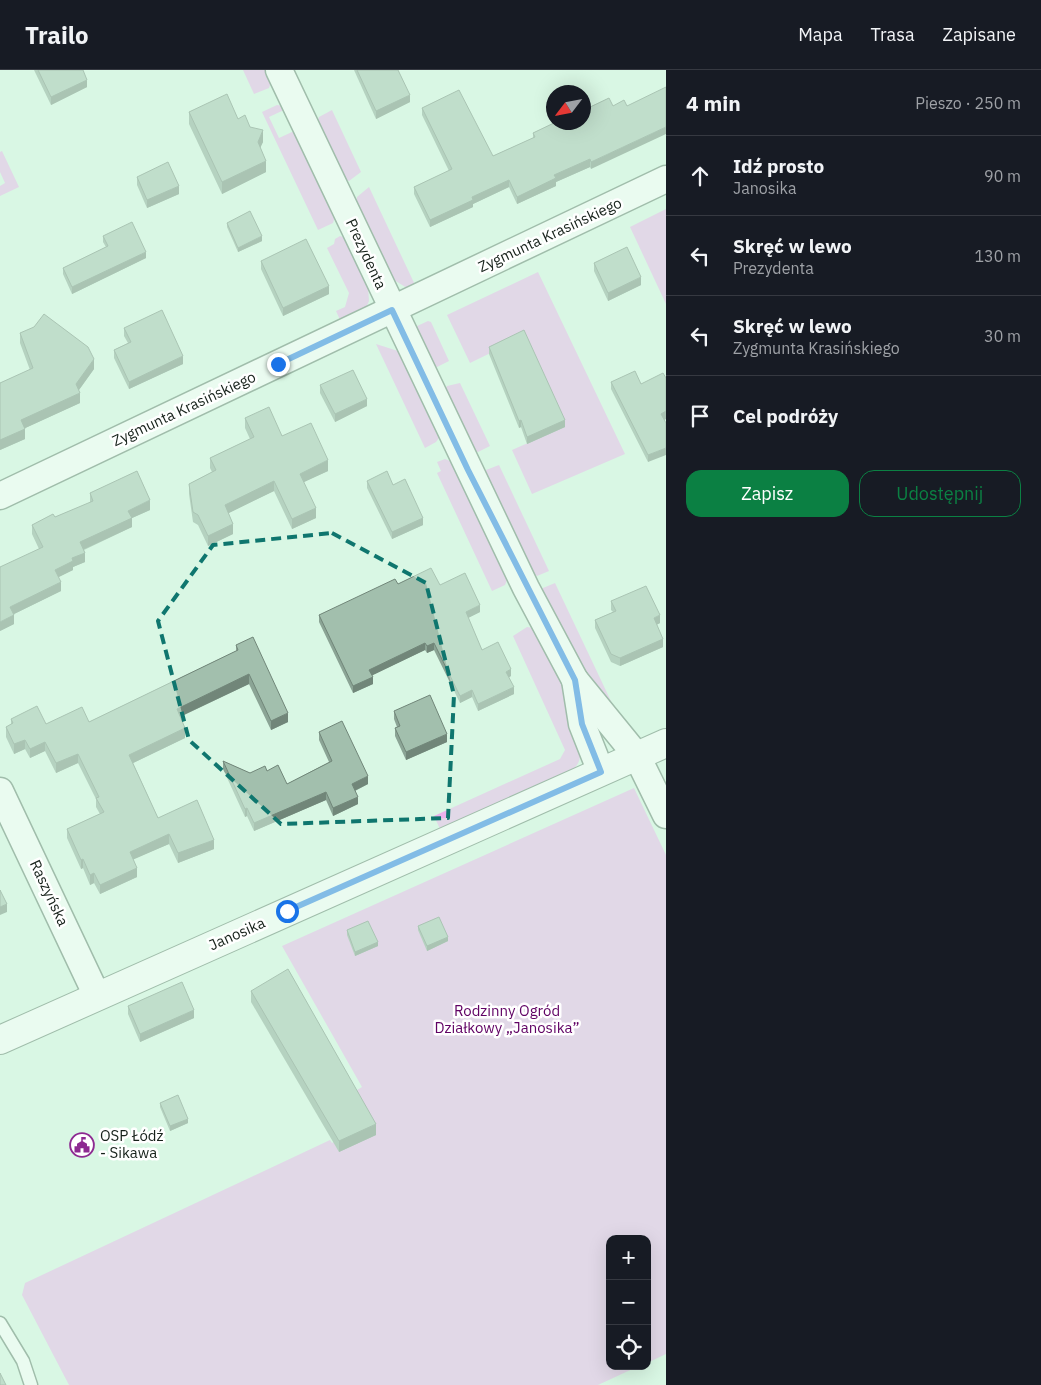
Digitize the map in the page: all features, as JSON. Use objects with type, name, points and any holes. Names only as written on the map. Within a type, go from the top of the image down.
[{"type":"street","name":"Prezydenta","points":[[279,70],[472,478],[575,680],[637,756],[666,815]]},
{"type":"street","name":"Zygmunta Krasińskiego","points":[[0,496],[666,180]]},
{"type":"street","name":"Prezydenta","points":[[575,680],[582,724],[601,772]]},
{"type":"street","name":"Janosika","points":[[0,1040],[666,743]]},
{"type":"street","name":"Raszyńska","points":[[0,791],[97,996]]},
{"type":"lane","points":[[0,1323],[23,1361],[31,1385]]},
{"type":"highlighted area","points":[[332,533],[426,583],[454,695],[448,818],[281,824],[189,740],[158,621],[213,545]]},
{"type":"green space","points":[[243,70],[266,70],[271,82],[269,88],[254,94]]},
{"type":"green space","points":[[277,105],[283,106],[284,110],[269,117],[279,138],[292,132],[296,133],[335,216],[333,223],[318,230],[262,112]]},
{"type":"green space","points":[[332,110],[361,172],[349,181],[345,179],[317,122],[319,117]]},
{"type":"green space","points":[[2,151],[19,187],[0,196],[0,186],[5,183],[0,172],[0,152]]},
{"type":"green space","points":[[369,187],[416,287],[407,288],[394,280],[356,203],[357,197]]},
{"type":"green space","points":[[666,209],[666,304],[630,227]]},
{"type":"green space","points":[[340,236],[346,238],[368,287],[369,301],[366,308],[341,322],[336,311],[345,307],[349,293],[327,248],[334,244],[335,239]]},
{"type":"green space","points":[[538,272],[625,454],[532,494],[512,450],[564,427],[523,337],[470,363],[447,315]]},
{"type":"green space","points":[[428,321],[431,322],[449,361],[437,367],[432,365],[415,327]]},
{"type":"green space","points":[[376,344],[398,351],[439,438],[436,442],[425,448]]},
{"type":"green space","points":[[460,383],[490,446],[478,452],[472,450],[444,390],[447,386]]},
{"type":"green space","points":[[445,459],[450,461],[507,580],[505,585],[492,591],[437,473],[441,471],[437,462]]},
{"type":"green space","points":[[499,465],[549,571],[537,576],[532,573],[485,476],[486,470]]},
{"type":"green space","points":[[555,583],[618,716],[601,700],[542,591],[543,588]]},
{"type":"green space","points":[[527,627],[533,628],[566,693],[579,731],[581,747],[579,761],[574,769],[566,774],[440,829],[434,816],[560,759],[565,750],[513,636]]},
{"type":"green space","name":"Rodzinny Ogród Działkowy „Janosika”","points":[[634,788],[666,855],[666,1354],[651,1361],[651,1235],[606,1235],[606,1370],[630,1370],[598,1385],[69,1385],[22,1295],[25,1283],[330,1140],[332,1143],[368,1121],[352,1093],[362,1087],[282,946]]},
{"type":"building","points":[[38,70],[83,70],[87,80],[51,97]]},
{"type":"building","points":[[357,70],[398,70],[410,95],[376,111]]},
{"type":"building","points":[[666,87],[666,127],[591,162],[590,159],[554,175],[556,178],[517,197],[509,180],[472,197],[473,200],[430,220],[414,187],[452,169],[422,108],[459,90],[493,156],[535,137],[533,133],[546,127],[546,130],[591,130],[591,107],[609,98],[613,106],[624,100],[627,106]]},
{"type":"building","points":[[227,94],[238,119],[245,115],[250,127],[263,130],[258,142],[266,161],[222,182],[189,112]]},
{"type":"building","points":[[168,162],[179,186],[147,200],[137,177]]},
{"type":"building","points":[[250,211],[262,236],[238,248],[227,223]]},
{"type":"building","points":[[132,222],[146,252],[72,287],[63,268],[108,246],[103,236]]},
{"type":"building","points":[[306,239],[329,286],[283,308],[261,261]]},
{"type":"building","points":[[627,247],[641,277],[608,293],[594,263]]},
{"type":"building","points":[[162,310],[183,356],[129,382],[114,350],[131,342],[124,328]]},
{"type":"building","points":[[44,314],[88,347],[94,359],[76,384],[80,393],[21,420],[25,429],[0,440],[0,383],[33,368],[20,333],[34,327]]},
{"type":"building","points":[[524,330],[565,420],[527,437],[489,347]]},
{"type":"building","points":[[353,370],[367,399],[335,414],[320,385]]},
{"type":"building","points":[[635,371],[641,384],[663,373],[666,378],[666,411],[661,414],[666,423],[666,448],[648,455],[611,382]]},
{"type":"building","points":[[269,407],[282,436],[311,423],[328,460],[300,474],[316,508],[292,519],[274,481],[225,505],[233,524],[208,536],[198,515],[193,512],[189,484],[216,470],[210,458],[254,437],[245,418]]},
{"type":"building","points":[[137,471],[150,500],[128,511],[132,518],[80,542],[85,553],[72,558],[73,561],[55,570],[61,582],[10,607],[14,615],[0,622],[0,567],[43,547],[32,525],[53,514],[55,517],[93,501],[90,493]]},
{"type":"building","points":[[387,471],[393,485],[405,479],[423,518],[392,532],[367,481]]},
{"type":"building","points":[[431,568],[440,585],[465,573],[480,605],[466,612],[482,650],[498,642],[511,669],[506,672],[514,687],[478,704],[472,690],[460,696],[434,643],[427,646],[425,643],[369,670],[373,677],[353,686],[319,615],[395,579],[398,584]]},
{"type":"building","points":[[646,586],[660,615],[654,618],[663,639],[620,658],[611,654],[595,620],[616,611],[611,601]]},
{"type":"building","points":[[253,637],[288,713],[271,721],[249,674],[177,709],[185,728],[129,755],[158,818],[197,800],[214,840],[178,853],[169,834],[130,852],[137,868],[100,885],[94,873],[90,875],[83,859],[81,860],[67,829],[104,812],[96,798],[99,797],[78,754],[56,763],[45,742],[30,749],[25,740],[14,744],[6,727],[13,723],[11,719],[37,706],[46,724],[82,707],[89,722],[238,650],[236,645]]},
{"type":"building","points":[[430,695],[447,734],[406,752],[395,728],[400,726],[394,711]]},
{"type":"building","points":[[342,721],[368,776],[352,784],[358,797],[333,808],[326,792],[254,823],[247,808],[245,809],[223,761],[250,773],[265,766],[267,771],[278,765],[287,784],[332,761],[319,732]]},
{"type":"building","points":[[0,890],[7,904],[0,907]]},
{"type":"building","points":[[439,917],[448,937],[427,946],[418,926]]},
{"type":"building","points":[[368,921],[378,942],[355,952],[347,930]]},
{"type":"building","points":[[288,969],[376,1124],[339,1141],[251,991]]},
{"type":"building","points":[[182,982],[194,1010],[140,1034],[128,1006]]},
{"type":"building","points":[[178,1095],[188,1119],[170,1126],[160,1103]]},
{"type":"building","points":[[0,1373],[6,1385],[0,1385]]},
{"type":"place","name":"OSP Łódź - Sikawa","points":[[82,1145]]},
{"type":"route","points":[[278,364],[392,310],[526,588],[575,680],[582,724],[601,772],[287,911]]}]
